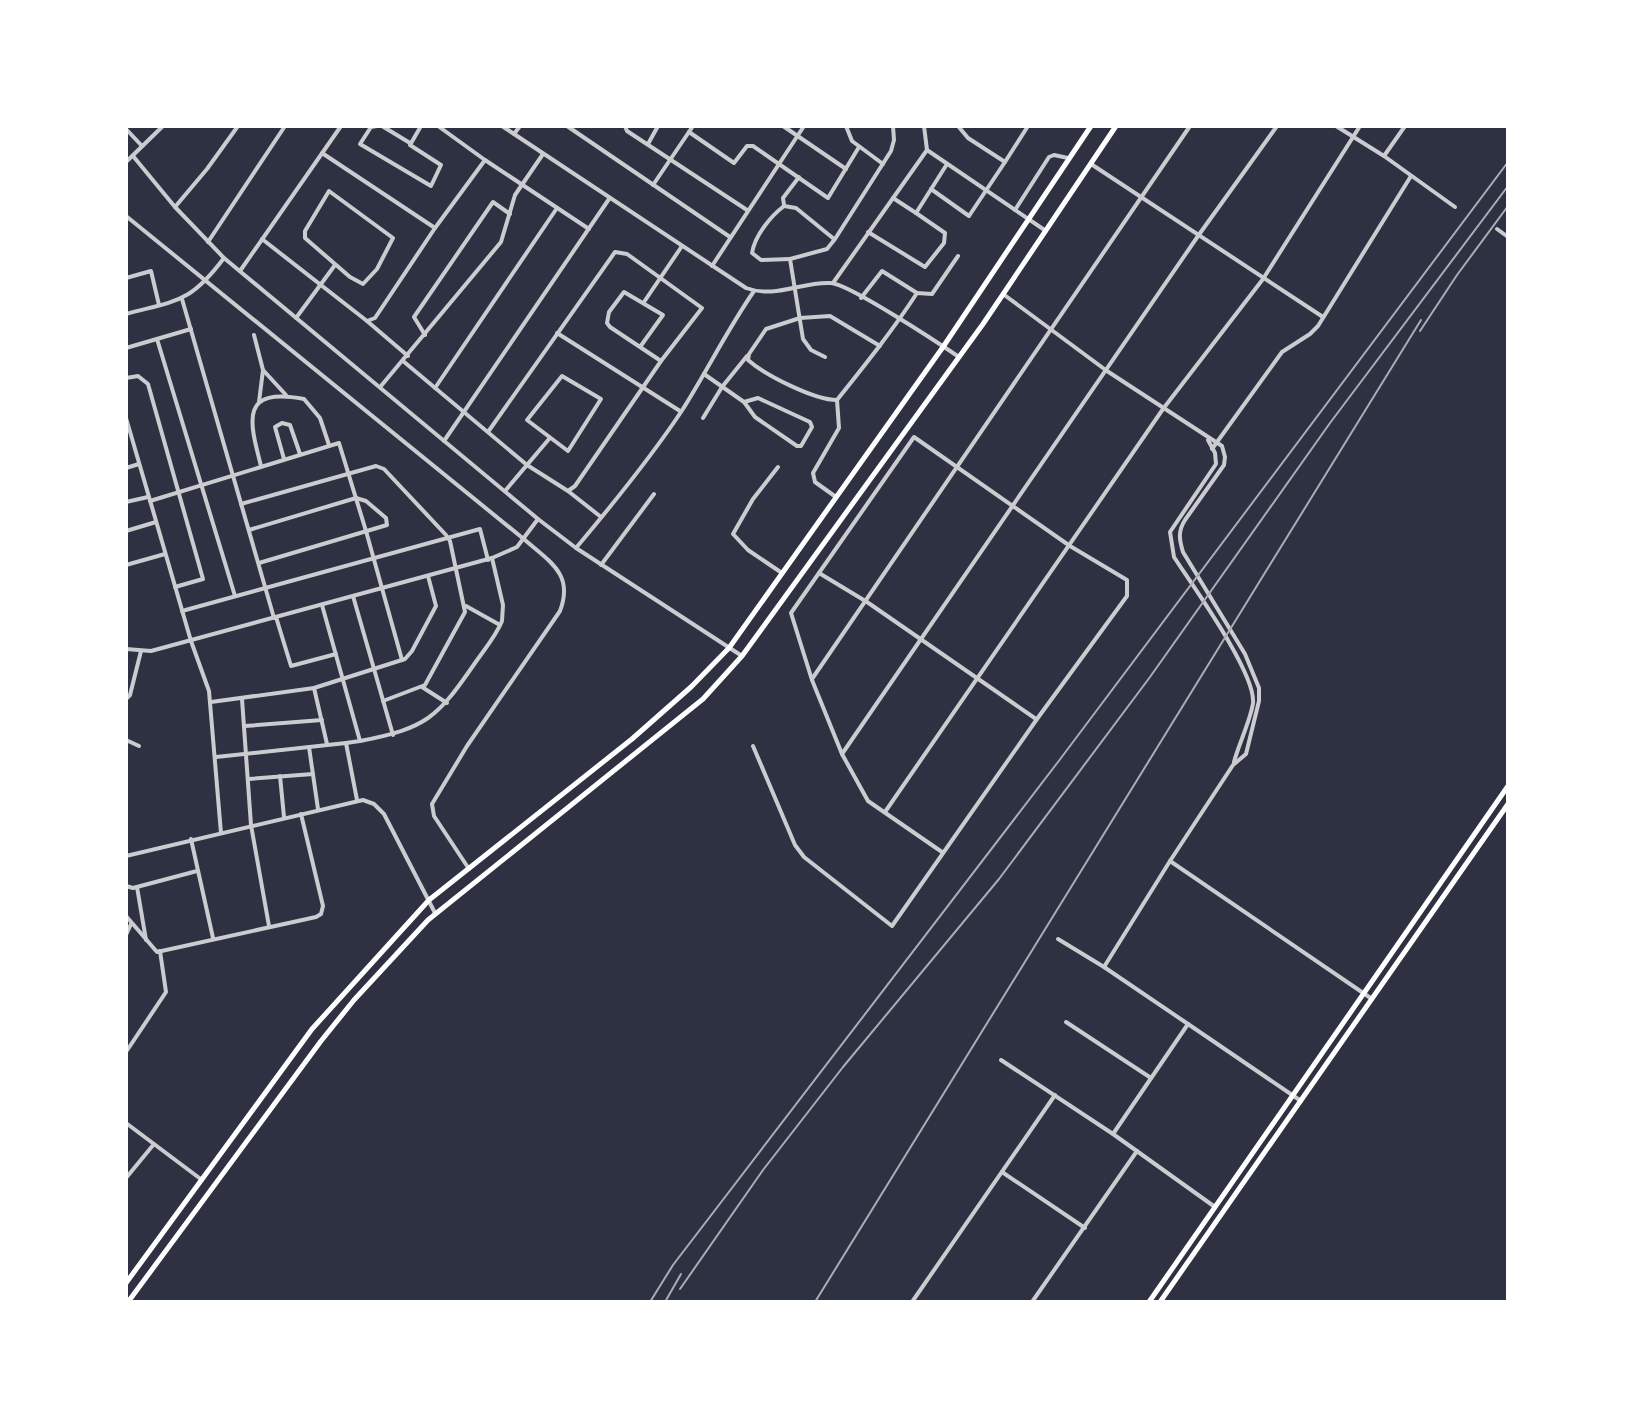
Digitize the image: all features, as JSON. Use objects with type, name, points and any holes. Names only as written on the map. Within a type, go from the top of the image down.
[{"type":"main road","points":[[126,1283],[312,1029],[429,900],[632,739],[691,687],[729,648],[943,347],[1091,126]]},
{"type":"main road","points":[[128,1302],[354,1000],[435,914],[703,699],[742,656],[959,357],[1116,126]]},
{"type":"main road","points":[[1149,1302],[1508,786]]},
{"type":"main road","points":[[1160,1302],[1508,804]]},
{"type":"street","points":[[126,162],[163,126]]},
{"type":"street","points":[[175,207],[238,126]]},
{"type":"street","points":[[208,242],[285,126]]},
{"type":"street","points":[[240,271],[341,126]]},
{"type":"street","points":[[379,126],[410,143],[441,165],[431,186],[360,144],[371,127],[379,126]]},
{"type":"street","points":[[410,143],[421,126]]},
{"type":"street","points":[[438,126],[589,229]]},
{"type":"street","points":[[502,126],[609,199],[754,291],[833,283],[900,319],[959,357]]},
{"type":"street","points":[[514,134],[520,126]]},
{"type":"street","points":[[567,126],[730,237]]},
{"type":"street","points":[[648,144],[658,126]]},
{"type":"street","points":[[653,185],[693,126]]},
{"type":"street","points":[[783,126],[846,169]]},
{"type":"street","points":[[712,266],[804,126]]},
{"type":"street","points":[[846,126],[852,141],[883,164]]},
{"type":"street","points":[[835,239],[796,208],[784,206],[774,214],[752,253],[761,260],[790,259],[827,249],[835,239],[883,164],[893,145],[893,126]]},
{"type":"street","points":[[833,283],[927,150],[924,126]]},
{"type":"street","points":[[958,126],[968,138],[1005,162]]},
{"type":"street","points":[[931,189],[969,216],[1028,126]]},
{"type":"street","points":[[812,680],[1190,126]]},
{"type":"street","points":[[842,754],[1277,126]]},
{"type":"street","points":[[1336,126],[1455,207]]},
{"type":"street","points":[[885,812],[1163,409],[1263,279],[1360,126]]},
{"type":"street","points":[[1384,156],[1405,126]]},
{"type":"street","points":[[624,127],[747,210]]},
{"type":"street","points":[[126,129],[142,146]]},
{"type":"street","points":[[689,132],[734,163],[750,145],[828,198],[859,147]]},
{"type":"street","points":[[927,150],[1046,231]]},
{"type":"street","points":[[322,153],[435,228]]},
{"type":"street","points":[[381,387],[501,242],[515,195],[543,154]]},
{"type":"street","points":[[133,156],[175,207],[224,258],[538,519],[601,565],[742,656]]},
{"type":"street","points":[[1015,210],[1049,157],[1068,158]]},
{"type":"street","points":[[367,321],[375,318],[485,160]]},
{"type":"street","points":[[916,213],[947,164]]},
{"type":"street","points":[[1091,164],[1323,317]]},
{"type":"street","points":[[1212,449],[1282,352],[1310,334],[1323,317],[1411,176]]},
{"type":"street","points":[[784,206],[783,198],[799,177]]},
{"type":"street","points":[[329,191],[393,238],[367,283],[356,281],[335,264],[304,234],[329,191]]},
{"type":"street","points":[[868,232],[925,267],[944,243],[945,233],[893,198]]},
{"type":"street","points":[[444,441],[609,199]]},
{"type":"street","points":[[425,335],[414,317],[493,202],[510,214]]},
{"type":"street","points":[[435,388],[557,207]]},
{"type":"street","points":[[126,216],[557,569],[566,594],[560,611],[467,746],[432,804],[434,816],[469,869]]},
{"type":"street","points":[[1497,229],[1508,237]]},
{"type":"street","points":[[262,239],[408,356]]},
{"type":"street","points":[[644,302],[682,246]]},
{"type":"street","points":[[488,432],[615,252],[627,254],[661,277],[702,308],[661,361],[575,486],[568,491]]},
{"type":"street","points":[[861,298],[882,271],[917,293],[932,294],[958,256]]},
{"type":"street","points":[[126,314],[191,295],[224,258]]},
{"type":"street","points":[[790,259],[793,289],[806,345],[825,357]]},
{"type":"street","points":[[296,318],[335,264]]},
{"type":"street","points":[[126,278],[151,271],[159,305]]},
{"type":"street","points":[[576,548],[643,467],[754,291]]},
{"type":"street","points":[[640,347],[663,315],[624,292],[606,320],[610,327],[640,347],[661,361]]},
{"type":"street","points":[[836,497],[815,482],[813,473],[839,428],[837,400],[917,293]]},
{"type":"street","points":[[1003,294],[1107,371],[1217,442],[1224,452],[1224,465],[1180,528],[1183,552],[1255,675],[1259,701],[1246,754],[1233,765]]},
{"type":"street","points":[[182,299],[265,587],[291,666],[337,654]]},
{"type":"street","points":[[703,418],[722,387],[768,327],[800,318],[830,316],[880,346]]},
{"type":"street","points":[[126,348],[191,329]]},
{"type":"street","points":[[557,333],[681,411]]},
{"type":"street","points":[[254,335],[263,370],[251,430],[261,466]]},
{"type":"street","points":[[157,339],[235,596]]},
{"type":"street","points":[[749,354],[749,362],[788,383],[819,397],[837,400]]},
{"type":"street","points":[[403,361],[527,465],[602,517]]},
{"type":"street","points":[[263,370],[286,396]]},
{"type":"street","points":[[704,374],[744,402],[755,417],[797,446],[801,446],[812,427],[810,422],[758,398],[744,402]]},
{"type":"street","points":[[126,378],[138,376],[148,384],[203,579],[175,587]]},
{"type":"street","points":[[562,376],[601,399],[568,451],[549,439],[527,420],[562,376]]},
{"type":"street","points":[[259,402],[274,396],[304,399],[314,408],[329,445]]},
{"type":"street","points":[[126,418],[129,437],[211,702],[221,833]]},
{"type":"street","points":[[284,459],[275,433],[277,425],[290,425],[300,454]]},
{"type":"street","points":[[753,746],[795,845],[804,857],[892,926],[1127,596],[1127,580],[1070,546],[905,431]]},
{"type":"street","points":[[914,437],[791,613],[812,680],[842,754],[868,801],[942,852]]},
{"type":"street","points":[[1104,967],[1233,765],[1253,703],[1248,679],[1240,664],[1174,557],[1170,532],[1216,464],[1207,438]]},
{"type":"street","points":[[505,491],[549,439]]},
{"type":"street","points":[[126,502],[178,492],[340,444],[402,660]]},
{"type":"street","points":[[126,468],[139,464]]},
{"type":"street","points":[[241,504],[376,466],[384,469],[448,537],[466,606],[462,619],[422,687],[383,701]]},
{"type":"street","points":[[778,467],[753,499],[733,534],[748,550],[782,573]]},
{"type":"street","points":[[601,565],[654,494]]},
{"type":"street","points":[[249,530],[356,498],[366,501],[386,518],[387,525],[258,563]]},
{"type":"street","points":[[126,649],[141,651],[191,641],[490,559],[512,551],[525,540],[538,519]]},
{"type":"street","points":[[126,531],[156,522]]},
{"type":"street","points":[[182,611],[480,529],[503,605],[500,625],[447,703],[423,722],[393,735],[360,741],[216,757]]},
{"type":"street","points":[[126,565],[165,554]]},
{"type":"street","points":[[819,573],[867,602],[1037,719]]},
{"type":"street","points":[[211,702],[314,688],[402,660],[412,651],[436,606],[428,576]]},
{"type":"street","points":[[353,596],[393,735]]},
{"type":"street","points":[[322,605],[360,741]]},
{"type":"street","points":[[466,606],[500,625]]},
{"type":"street","points":[[126,699],[130,695],[141,651]]},
{"type":"street","points":[[422,687],[447,703]]},
{"type":"street","points":[[314,688],[327,745]]},
{"type":"street","points":[[242,699],[251,825],[269,927]]},
{"type":"street","points":[[245,726],[322,720]]},
{"type":"street","points":[[126,740],[139,746]]},
{"type":"street","points":[[346,743],[357,800]]},
{"type":"street","points":[[309,747],[318,809]]},
{"type":"street","points":[[249,779],[313,774]]},
{"type":"street","points":[[280,776],[284,817]]},
{"type":"street","points":[[126,856],[357,800],[374,804],[384,814],[435,914]]},
{"type":"street","points":[[126,916],[129,925],[154,950],[160,951],[316,917],[323,910],[301,814]]},
{"type":"street","points":[[191,839],[213,939]]},
{"type":"street","points":[[1170,861],[1372,999]]},
{"type":"street","points":[[126,886],[137,887],[198,870]]},
{"type":"street","points":[[137,887],[147,941]]},
{"type":"street","points":[[126,935],[129,925]]},
{"type":"street","points":[[1058,939],[1301,1101]]},
{"type":"street","points":[[126,1052],[166,992],[160,951]]},
{"type":"street","points":[[1066,1022],[1151,1078]]},
{"type":"street","points":[[1113,1134],[1188,1024]]},
{"type":"street","points":[[1001,1060],[1113,1134],[1215,1208]]},
{"type":"street","points":[[912,1302],[1055,1095]]},
{"type":"street","points":[[126,1123],[202,1180]]},
{"type":"street","points":[[126,1178],[154,1144]]},
{"type":"street","points":[[1032,1302],[1137,1151]]},
{"type":"street","points":[[1002,1172],[1085,1228]]},
{"type":"railway","points":[[650,1302],[673,1265],[1058,762],[1508,162]]},
{"type":"railway","points":[[680,1289],[763,1170],[843,1067],[999,879],[1150,677],[1330,423],[1508,186]]},
{"type":"railway","points":[[1420,331],[1508,206]]},
{"type":"railway","points":[[815,1302],[1421,320]]},
{"type":"railway","points":[[665,1302],[681,1274]]}]
